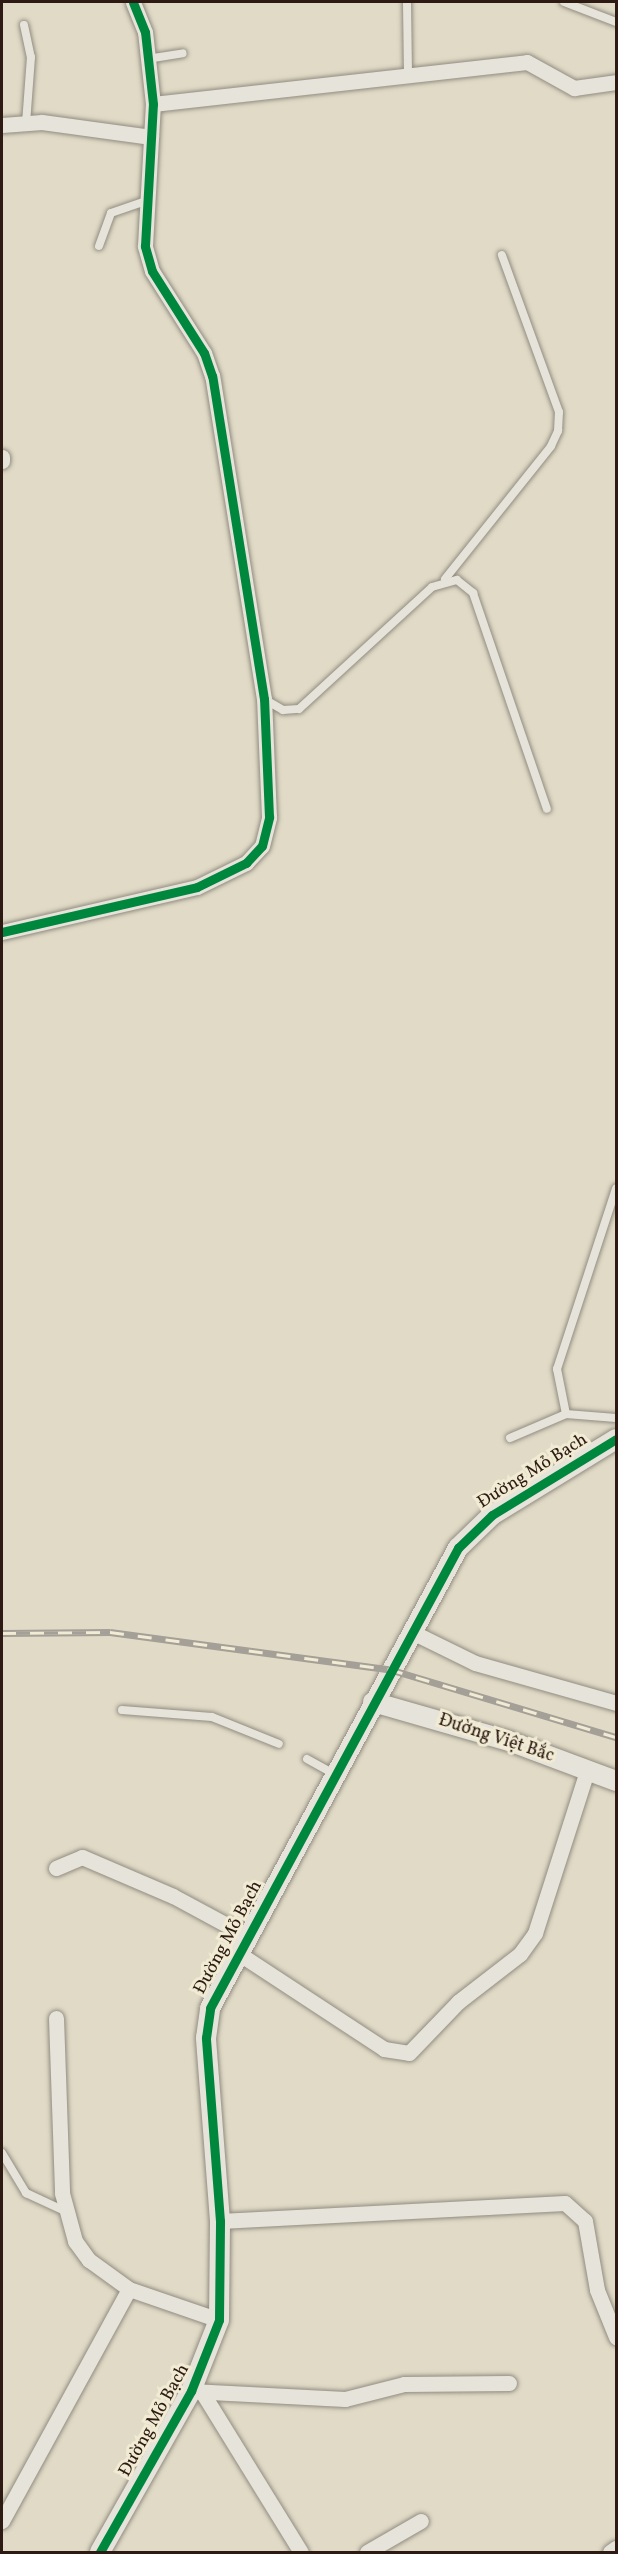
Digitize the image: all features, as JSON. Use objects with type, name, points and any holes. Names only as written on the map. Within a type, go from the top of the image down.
[{"type":"street","points":[[2,932],[197,887],[246,863],[262,846],[270,817],[264,699],[212,376],[204,353],[152,271],[145,246],[153,104],[147,59],[133,2]]},
{"type":"street","points":[[153,104],[291,92],[408,73],[527,62],[574,88],[616,82]]},
{"type":"street","points":[[2,125],[26,123],[151,136]]},
{"type":"street","name":"Đường Mỏ Bạch","points":[[100,2553],[197,2391],[219,2320],[219,2221],[207,2021],[242,1945],[410,1630],[472,1531],[616,1439]]},
{"type":"street","points":[[410,1630],[475,1663],[616,1703]]},
{"type":"street","name":"Đường Việt Bắc","points":[[373,1702],[616,1781]]},
{"type":"street","points":[[56,1868],[82,1857],[173,1896],[384,2049],[409,2053],[458,2002],[520,1954],[535,1933],[587,1771]]},
{"type":"street","points":[[56,2018],[65,2211],[89,2260],[129,2289],[219,2320]]},
{"type":"street","points":[[219,2221],[565,2203],[585,2221],[597,2290],[616,2337]]},
{"type":"street","points":[[2,2522],[129,2289]]},
{"type":"street","points":[[197,2391],[345,2399],[404,2384],[509,2383]]},
{"type":"street","points":[[197,2391],[301,2553]]},
{"type":"street","points":[[367,2553],[420,2521]]},
{"type":"street","points":[[610,2553],[616,2548]]},
{"type":"lane","points":[[407,2],[408,73]]},
{"type":"lane","points":[[564,2],[616,22]]},
{"type":"lane","points":[[24,25],[31,57],[26,123]]},
{"type":"lane","points":[[147,59],[183,53]]},
{"type":"lane","points":[[99,246],[111,213],[146,201]]},
{"type":"lane","points":[[264,699],[283,710],[299,709],[315,699],[445,579],[551,446],[558,430],[559,412],[501,255]]},
{"type":"lane","points":[[445,579],[465,583],[473,593],[547,809]]},
{"type":"lane","points":[[567,1414],[557,1369],[616,1188]]},
{"type":"lane","points":[[510,1437],[567,1414],[616,1418]]},
{"type":"lane","points":[[122,1710],[212,1718],[279,1744]]},
{"type":"lane","points":[[307,1759],[335,1774]]},
{"type":"lane","points":[[2,2153],[26,2193],[65,2211]]},
{"type":"railway","points":[[2,1633],[110,1632],[389,1669],[616,1737]]},
{"type":"cycle path","points":[[2,932],[197,887],[246,863],[262,846],[269,817],[264,699],[212,376],[204,353],[152,271],[145,246],[153,104],[145,32],[133,2]]},
{"type":"cycle path","points":[[100,2552],[191,2391],[219,2320],[220,2221],[206,2038],[210,2008],[458,1548],[492,1515],[616,1439]]}]
